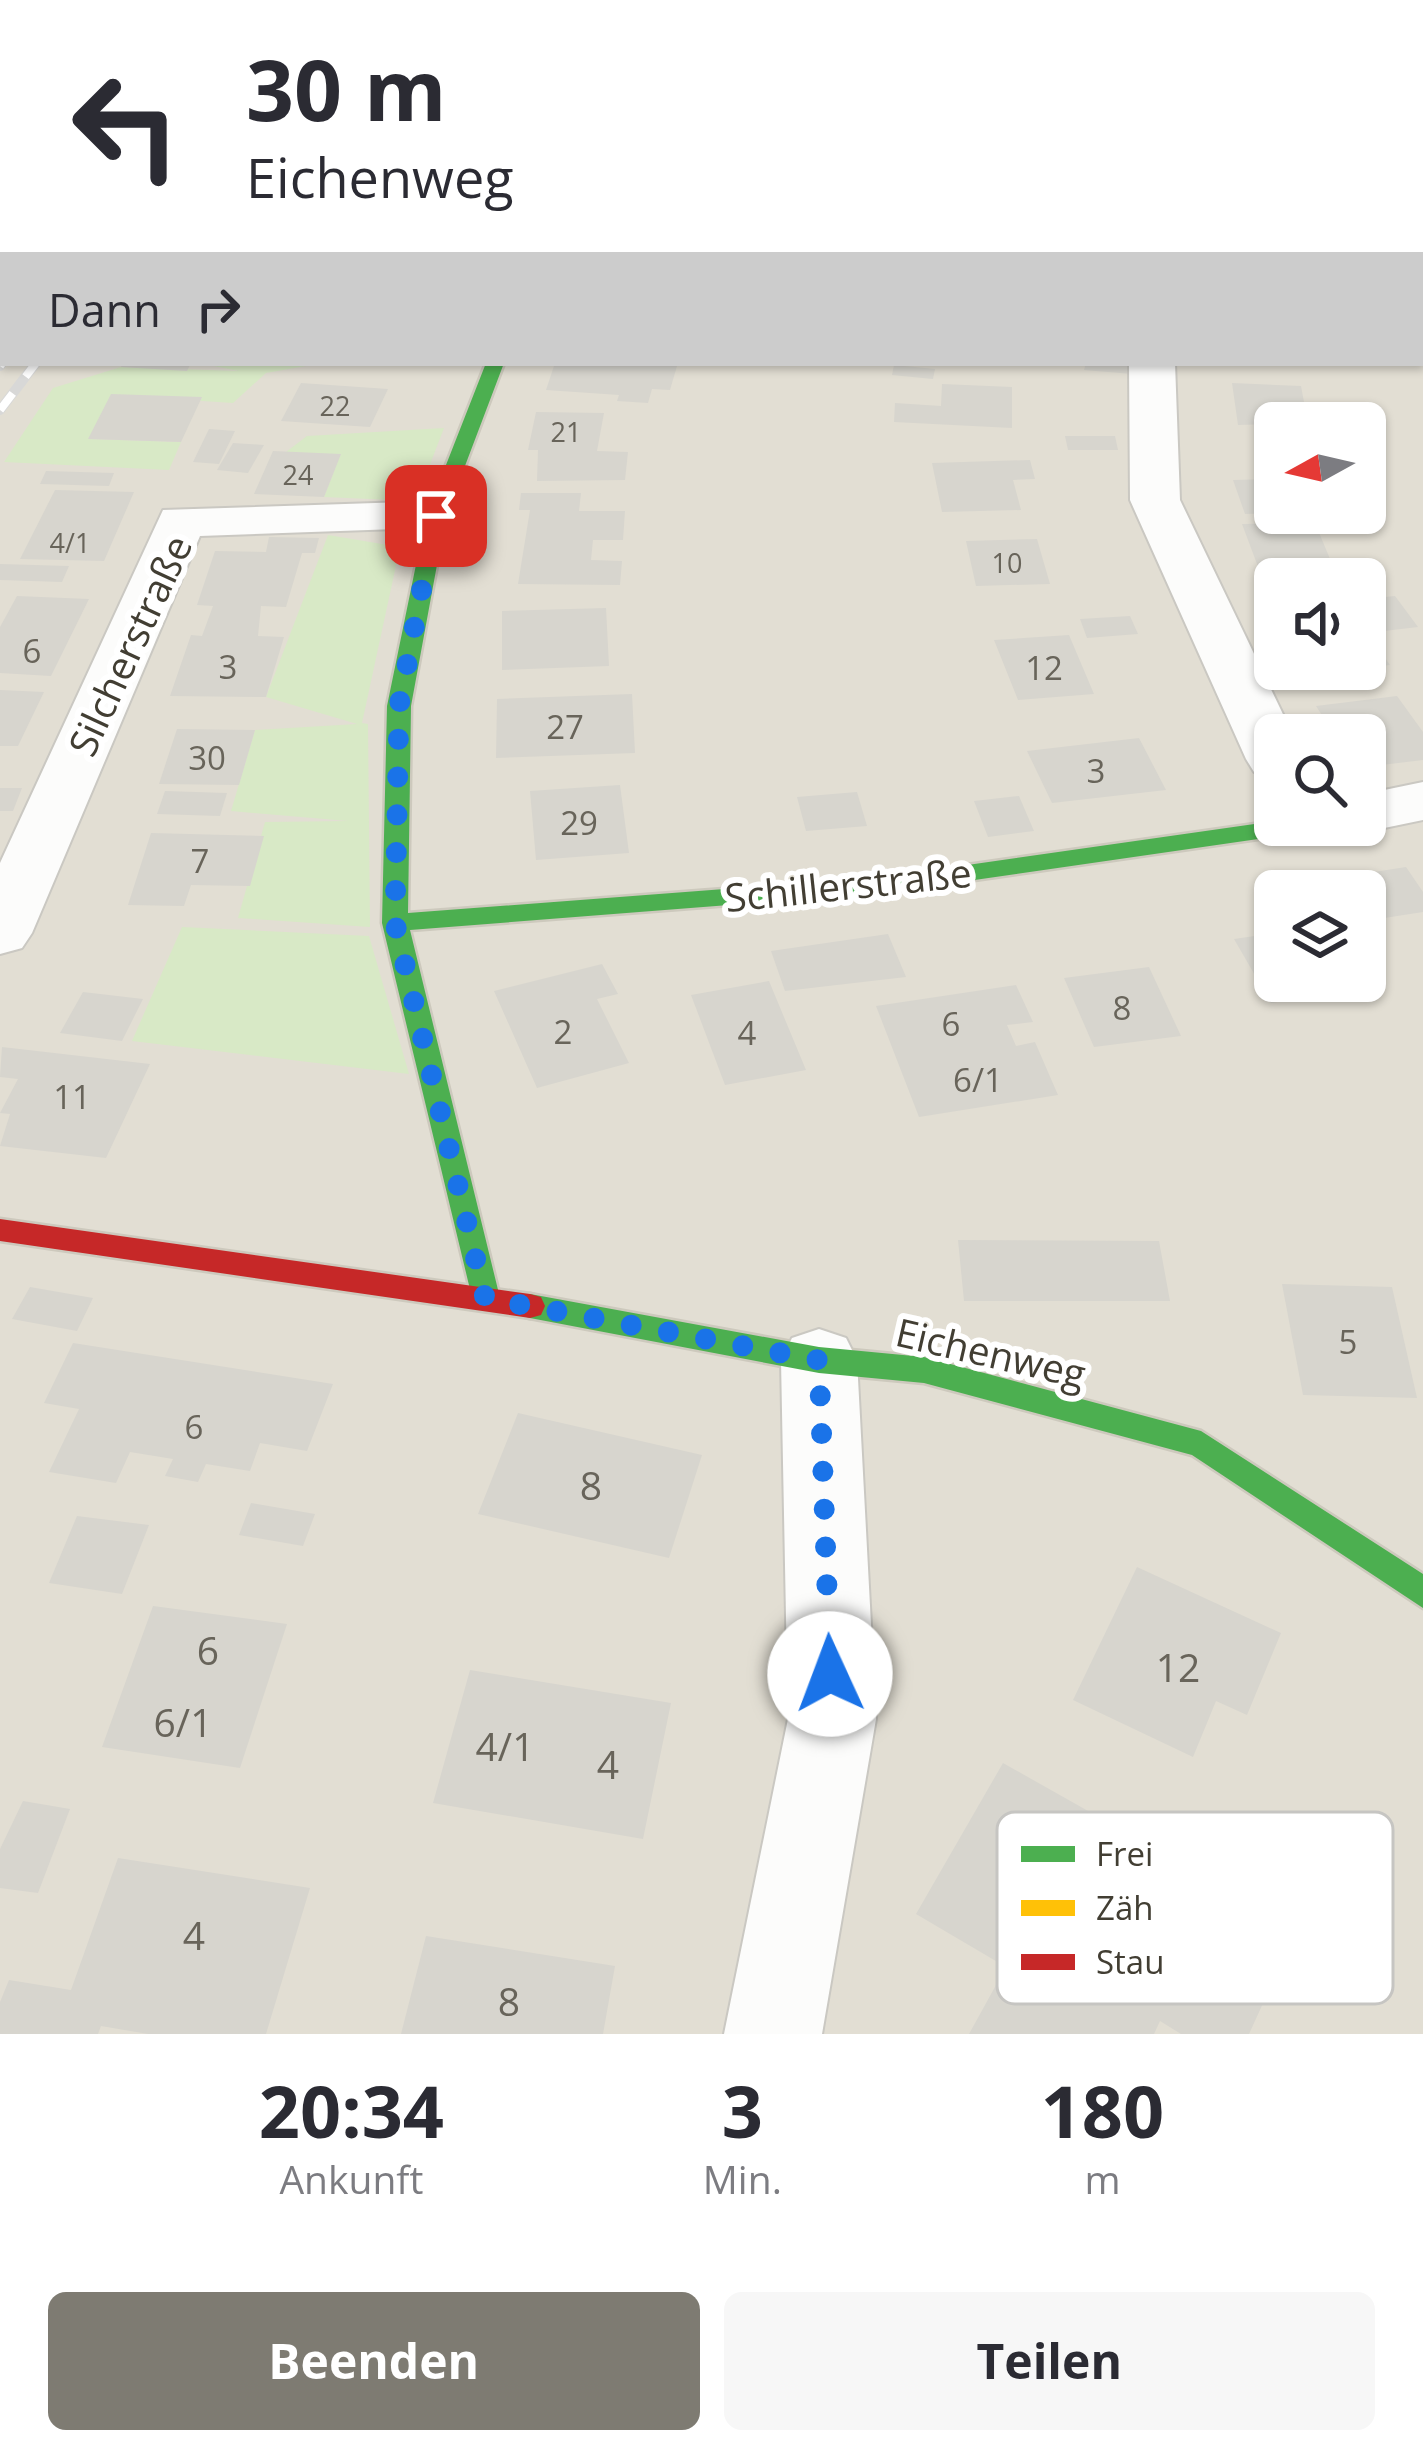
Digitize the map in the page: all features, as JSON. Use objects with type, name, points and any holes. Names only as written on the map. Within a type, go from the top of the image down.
[{"type":"street","points":[[485,1298],[395,923],[399,706],[436,516],[494,366]]},
{"type":"street","points":[[1152,366],[1155,500],[1254,714]]},
{"type":"street","name":"Silcherstraße","points":[[0,933],[181,521],[436,516]]},
{"type":"street","points":[[1386,809],[1423,802]]},
{"type":"street","name":"Schillerstraße","points":[[395,923],[884,885],[1254,832]]},
{"type":"street","name":"Eichenweg","points":[[0,1230],[485,1298],[819,1360],[924,1370],[1201,1444],[1423,1593]]},
{"type":"street","points":[[773,2034],[832,1718],[819,1360]]},
{"type":"shaded area","points":[[0,366],[1423,366],[1423,2034],[0,2034]]},
{"type":"green space","points":[[214,366],[306,366],[266,373],[233,403],[111,395],[89,439],[181,442],[169,470],[4,462],[53,388],[121,367],[239,371]]},
{"type":"green space","points":[[444,428],[416,501],[324,497],[340,455],[286,452],[307,436]]},
{"type":"green space","points":[[328,535],[400,547],[362,723],[368,724],[370,927],[238,918],[265,822],[348,821],[231,811],[255,730],[357,724],[266,697]]},
{"type":"green space","points":[[182,927],[369,936],[409,1074],[132,1041]]},
{"type":"building","points":[[122,366],[190,366],[187,371]]},
{"type":"building","points":[[554,366],[677,366],[670,390],[652,389],[648,403],[617,401],[619,395],[546,390]]},
{"type":"building","points":[[894,366],[935,369],[933,379],[892,375]]},
{"type":"building","points":[[1085,366],[1133,366],[1132,374],[1084,370]]},
{"type":"building","points":[[301,383],[388,389],[370,427],[281,421]]},
{"type":"building","points":[[1232,383],[1301,386],[1304,402],[1254,402],[1254,425],[1238,425]]},
{"type":"building","points":[[942,384],[1012,387],[1012,428],[894,422],[895,403],[941,406]]},
{"type":"building","points":[[111,394],[202,397],[181,442],[88,439]]},
{"type":"building","points":[[536,412],[604,413],[597,451],[628,452],[625,480],[537,481],[538,450],[528,450]]},
{"type":"building","points":[[209,429],[235,431],[219,464],[193,462]]},
{"type":"building","points":[[1065,436],[1115,436],[1118,450],[1068,450]]},
{"type":"building","points":[[233,443],[264,445],[248,473],[217,470]]},
{"type":"building","points":[[273,451],[341,454],[324,497],[254,494]]},
{"type":"building","points":[[1030,460],[1035,479],[1013,480],[1021,510],[942,512],[932,463]]},
{"type":"building","points":[[46,471],[114,473],[109,486],[40,484]]},
{"type":"building","points":[[1233,480],[1254,480],[1254,514],[1245,514]]},
{"type":"building","points":[[55,490],[134,492],[104,561],[20,559]]},
{"type":"building","points":[[521,493],[581,493],[579,511],[625,511],[623,540],[593,540],[591,560],[622,561],[620,585],[518,584],[530,510],[519,510]]},
{"type":"building","points":[[1242,524],[1254,524],[1254,534],[1320,534],[1330,558],[1255,558]]},
{"type":"building","points":[[269,537],[319,538],[315,553],[302,553],[286,607],[261,606],[258,636],[284,637],[266,697],[170,696],[191,635],[202,636],[213,606],[197,605],[215,551],[266,552]]},
{"type":"building","points":[[1037,539],[1050,584],[976,586],[966,541]]},
{"type":"building","points":[[0,564],[69,566],[62,582],[0,580]]},
{"type":"building","points":[[17,596],[89,599],[51,676],[0,673],[0,627]]},
{"type":"building","points":[[1395,596],[1418,627],[1386,631],[1386,597]]},
{"type":"building","points":[[606,608],[609,666],[502,670],[502,611]]},
{"type":"building","points":[[1130,616],[1138,634],[1087,638],[1080,619]]},
{"type":"building","points":[[1069,635],[1094,694],[1018,700],[994,640]]},
{"type":"building","points":[[0,690],[44,692],[18,746],[0,746]]},
{"type":"building","points":[[632,694],[635,753],[496,758],[497,699]]},
{"type":"building","points":[[1397,696],[1423,732],[1423,760],[1386,764],[1386,714],[1321,714],[1316,706]]},
{"type":"building","points":[[177,729],[255,730],[239,785],[159,784]]},
{"type":"building","points":[[1139,738],[1166,790],[1052,803],[1027,751]]},
{"type":"building","points":[[620,785],[629,853],[536,860],[530,791]]},
{"type":"building","points":[[0,788],[22,788],[13,811],[0,811]]},
{"type":"building","points":[[165,791],[227,793],[220,816],[157,814]]},
{"type":"building","points":[[857,792],[867,826],[806,831],[797,797]]},
{"type":"building","points":[[1019,796],[1034,831],[988,837],[974,801]]},
{"type":"building","points":[[151,833],[264,836],[250,886],[191,885],[184,906],[128,905]]},
{"type":"building","points":[[1406,867],[1423,892],[1423,912],[1386,918],[1386,870]]},
{"type":"building","points":[[888,934],[906,977],[785,991],[771,951]]},
{"type":"building","points":[[1254,936],[1254,974],[1234,939]]},
{"type":"building","points":[[602,964],[618,994],[597,999],[629,1063],[537,1088],[494,991]]},
{"type":"building","points":[[1149,967],[1181,1036],[1094,1047],[1064,978]]},
{"type":"building","points":[[769,981],[806,1070],[725,1085],[691,995]]},
{"type":"building","points":[[1016,985],[1033,1022],[1007,1025],[1016,1046],[1035,1042],[1058,1095],[919,1117],[876,1006]]},
{"type":"building","points":[[83,992],[143,999],[122,1041],[60,1033]]},
{"type":"building","points":[[2,1047],[150,1064],[106,1158],[0,1146],[10,1114],[0,1113],[18,1079],[0,1077]]},
{"type":"building","points":[[958,1240],[1159,1241],[1170,1301],[964,1301]]},
{"type":"building","points":[[1282,1284],[1392,1287],[1417,1398],[1303,1395]]},
{"type":"building","points":[[30,1287],[93,1298],[77,1331],[12,1319]]},
{"type":"building","points":[[73,1343],[333,1384],[307,1451],[260,1443],[250,1471],[206,1464],[198,1482],[165,1476],[173,1459],[130,1452],[116,1483],[49,1472],[79,1409],[44,1403]]},
{"type":"building","points":[[518,1413],[702,1455],[669,1558],[478,1514]]},
{"type":"building","points":[[251,1503],[315,1514],[303,1546],[239,1535]]},
{"type":"building","points":[[77,1516],[149,1525],[122,1594],[49,1583]]},
{"type":"building","points":[[1137,1567],[1281,1633],[1247,1715],[1216,1701],[1193,1757],[1073,1700]]},
{"type":"building","points":[[153,1606],[287,1624],[240,1768],[102,1747]]},
{"type":"building","points":[[470,1670],[671,1703],[643,1839],[433,1803]]},
{"type":"building","points":[[1003,1763],[1090,1812],[997,1812],[997,1962],[916,1914]]},
{"type":"building","points":[[23,1801],[70,1809],[38,1893],[0,1888],[0,1849]]},
{"type":"building","points":[[118,1858],[310,1888],[266,2034],[148,2034],[101,2026],[98,2034],[0,2034],[0,2002],[9,1980],[71,1990]]},
{"type":"building","points":[[426,1936],[615,1966],[603,2034],[401,2034]]},
{"type":"building","points":[[997,1983],[997,2004],[1263,2004],[1249,2034],[1181,2034],[1160,2021],[1154,2034],[969,2034]]},
{"type":"railway","points":[[0,410],[34,366]]},
{"type":"traffic: fast","points":[[485,1298],[395,923],[399,706],[436,516],[494,366]]},
{"type":"traffic: fast","points":[[395,923],[884,885],[1254,832]]},
{"type":"traffic: fast","points":[[530,1306],[819,1360],[924,1370],[1201,1444],[1423,1593]]},
{"type":"traffic: jam","points":[[0,1230],[530,1306]]},
{"type":"route","points":[[436,516],[399,706],[395,923],[485,1298],[819,1360],[830,1674]]}]
